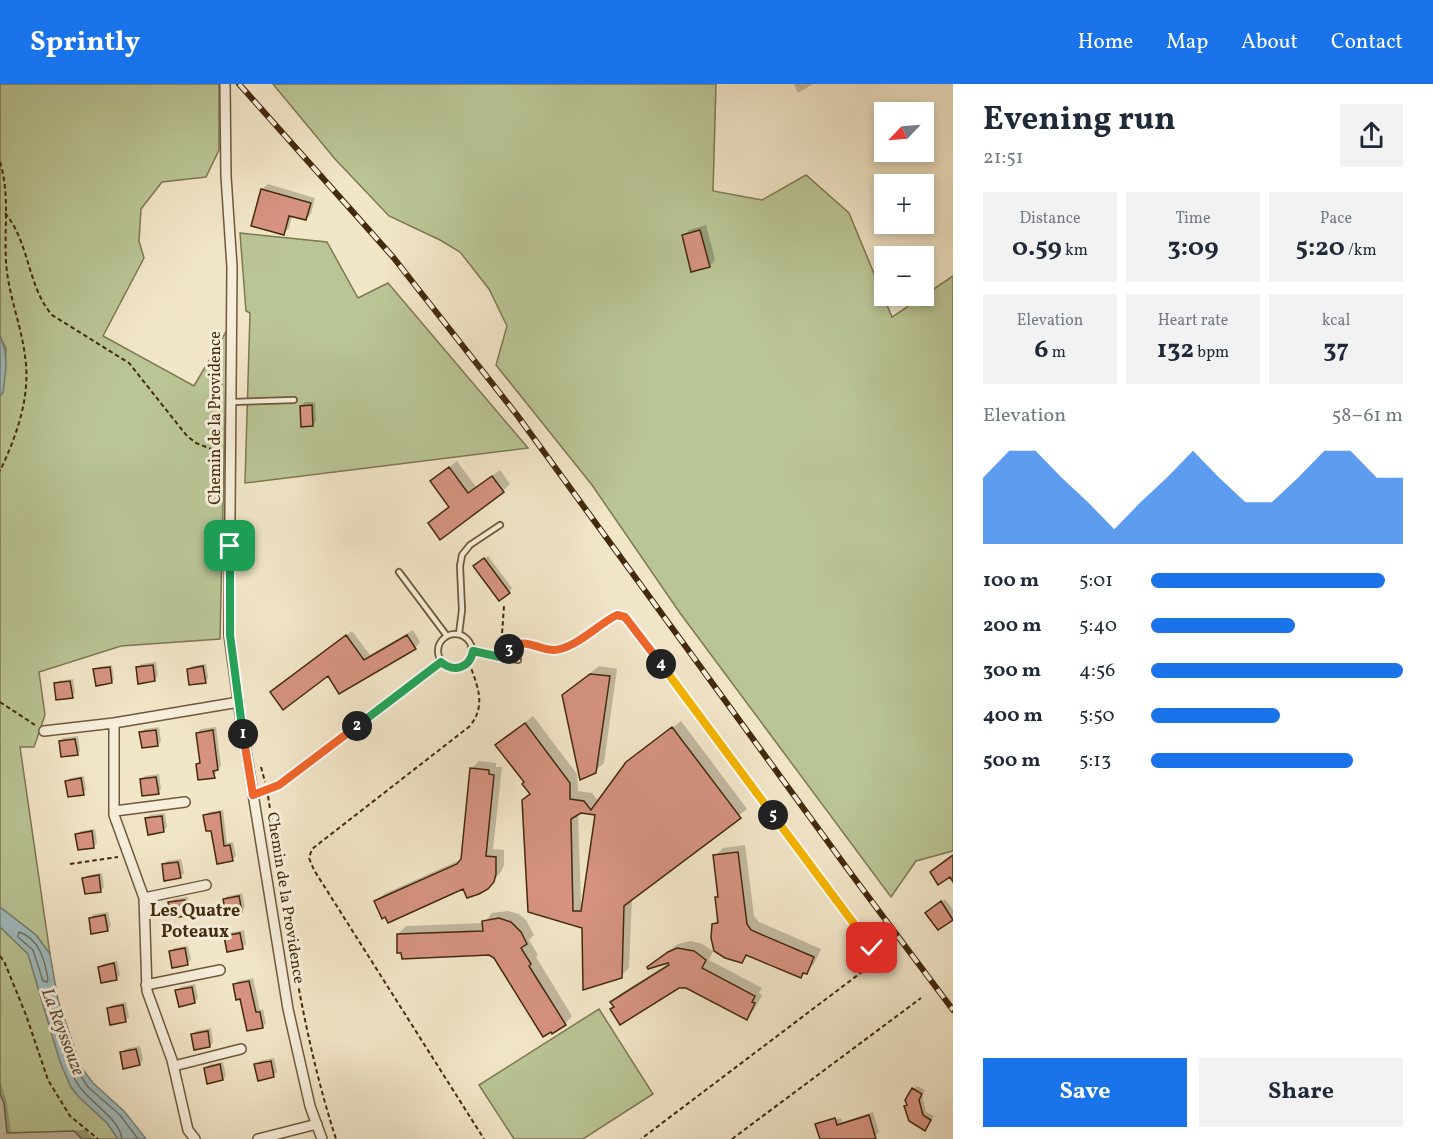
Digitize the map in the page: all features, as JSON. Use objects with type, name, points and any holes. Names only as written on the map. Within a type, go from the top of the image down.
[{"type":"street","name":"Chemin de la Providence","points":[[225,84],[226,176],[232,267],[230,635],[288,1009],[310,1106],[322,1139]]},
{"type":"street","points":[[45,731],[114,723],[239,702]]},
{"type":"street","points":[[114,723],[115,811],[144,898],[146,985],[174,1066],[188,1130],[195,1139]]},
{"type":"street","points":[[115,811],[185,801]]},
{"type":"street","points":[[144,898],[206,885]]},
{"type":"street","points":[[146,985],[219,970]]},
{"type":"street","points":[[174,1066],[241,1049]]},
{"type":"street","points":[[258,1139],[317,1124]]},
{"type":"lane","points":[[232,402],[294,400]]},
{"type":"lane","points":[[459,634],[462,610],[460,566],[462,555],[470,545],[500,525]]},
{"type":"lane","points":[[399,572],[447,636]]},
{"type":"lane","points":[[459,634],[469,640],[473,651],[469,662],[460,668],[450,668],[441,662],[438,650],[442,639],[459,634]]},
{"type":"lane","points":[[473,651],[518,660]]},
{"type":"lane","points":[[253,795],[279,785],[441,662]]},
{"type":"path","points":[[0,162],[4,174],[6,264],[9,288],[25,355],[28,386],[14,441],[0,471]]},
{"type":"path","points":[[5,213],[18,232],[43,305],[52,315],[129,363],[186,436],[196,443],[231,457]]},
{"type":"path","points":[[500,657],[504,606]]},
{"type":"path","points":[[500,657],[512,646],[523,642],[554,650],[571,645],[611,618],[617,615],[625,617],[872,948],[875,959],[871,965],[641,1139]]},
{"type":"path","points":[[469,662],[480,699],[478,716],[470,726],[312,849],[309,858],[314,870],[484,1139]]},
{"type":"path","points":[[0,702],[45,731]]},
{"type":"path","points":[[70,864],[129,855]]},
{"type":"path","points":[[0,956],[26,1015],[48,1080],[70,1116],[98,1139]]},
{"type":"path","points":[[732,1139],[921,998]]},
{"type":"green space","points":[[0,84],[219,84],[219,150],[206,177],[162,182],[141,209],[139,241],[144,258],[103,336],[194,386],[227,330],[220,639],[121,646],[39,672],[45,715],[34,747],[20,747],[50,954],[36,935],[0,907],[0,396],[3,392],[6,349],[0,336]]},
{"type":"green space","points":[[273,84],[716,84],[713,191],[762,200],[806,175],[849,213],[874,273],[874,306],[887,306],[892,317],[908,306],[934,306],[934,289],[953,276],[953,851],[916,861],[891,897],[680,613],[592,485],[496,365],[507,326],[489,289],[460,252],[389,216],[335,159]]},
{"type":"green space","points":[[240,233],[327,242],[358,298],[388,283],[528,448],[245,483],[250,313],[246,311]]},
{"type":"green space","points":[[0,927],[28,954],[60,1061],[71,1087],[107,1123],[118,1139],[82,1139],[74,1131],[7,1133],[4,1103],[0,1094]]},
{"type":"green space","points":[[599,1009],[653,1094],[583,1139],[514,1139],[479,1085]]},
{"type":"water","points":[[0,336],[5,350],[6,364],[3,392],[0,396]]},
{"type":"water","name":"La Reyssouze","points":[[0,907],[36,935],[50,954],[58,1000],[81,1067],[93,1083],[124,1111],[146,1139],[118,1139],[107,1123],[71,1087],[60,1062],[28,954],[0,927]]},
{"type":"building","points":[[261,189],[311,203],[306,220],[289,216],[284,235],[251,226]]},
{"type":"building","points":[[700,230],[710,267],[691,272],[682,235]]},
{"type":"building","points":[[312,405],[313,426],[301,427],[300,406]]},
{"type":"building","points":[[449,467],[468,493],[492,476],[504,492],[440,540],[428,523],[449,507],[430,481]]},
{"type":"building","points":[[484,558],[510,593],[499,601],[473,566]]},
{"type":"building","points":[[346,635],[364,660],[407,635],[416,649],[339,694],[328,676],[283,710],[270,692]]},
{"type":"building","points":[[153,665],[155,681],[138,684],[136,667]]},
{"type":"building","points":[[203,666],[206,683],[189,685],[187,669]]},
{"type":"building","points":[[110,667],[112,683],[96,686],[93,669]]},
{"type":"building","points":[[590,674],[610,676],[596,773],[580,780],[562,695]]},
{"type":"building","points":[[70,681],[73,698],[56,700],[54,683]]},
{"type":"building","points":[[525,723],[570,783],[570,799],[584,801],[591,810],[626,762],[672,727],[741,818],[624,906],[622,978],[583,990],[582,928],[528,912],[522,800],[530,794],[522,784],[524,782],[495,745]],"holes":[[[581,813],[595,815],[581,911],[573,911],[571,819]]]},
{"type":"building","points":[[156,730],[158,746],[142,748],[139,732]]},
{"type":"building","points":[[213,730],[218,770],[213,771],[215,778],[198,780],[196,764],[200,763],[196,733]]},
{"type":"building","points":[[75,739],[78,755],[61,757],[59,741]]},
{"type":"building","points":[[470,768],[489,770],[489,774],[494,775],[486,856],[496,857],[494,882],[479,894],[467,898],[463,889],[388,923],[385,917],[382,919],[374,901],[457,864],[461,859]]},
{"type":"building","points":[[156,777],[159,794],[142,796],[140,779]]},
{"type":"building","points":[[81,778],[84,795],[68,797],[65,781]]},
{"type":"building","points":[[220,812],[224,846],[230,845],[233,861],[217,864],[211,831],[206,831],[203,815]]},
{"type":"building","points":[[162,816],[164,832],[148,835],[145,818]]},
{"type":"building","points":[[92,831],[94,848],[78,850],[75,834]]},
{"type":"building","points":[[738,852],[747,924],[751,930],[814,957],[807,974],[803,973],[801,978],[746,955],[742,963],[725,958],[714,951],[711,938],[712,924],[718,923],[715,897],[718,897],[713,855]]},
{"type":"building","points":[[953,855],[953,882],[950,877],[938,885],[930,872]]},
{"type":"building","points":[[178,862],[181,878],[164,881],[162,864]]},
{"type":"building","points":[[99,875],[101,892],[85,894],[82,878]]},
{"type":"building","points":[[239,896],[242,912],[226,915],[223,899]]},
{"type":"building","points":[[185,900],[187,916],[171,918],[168,902]]},
{"type":"building","points":[[941,901],[953,920],[938,930],[925,913]]},
{"type":"building","points":[[105,915],[108,931],[91,934],[89,918]]},
{"type":"building","points":[[499,918],[511,922],[521,932],[527,944],[521,948],[531,964],[529,966],[566,1025],[552,1034],[551,1032],[543,1037],[494,958],[489,955],[402,959],[401,953],[397,953],[397,934],[483,931],[482,921]]},
{"type":"building","points":[[240,933],[243,949],[227,952],[224,936]]},
{"type":"building","points":[[185,948],[188,965],[172,968],[169,951]]},
{"type":"building","points":[[677,948],[694,951],[706,960],[702,968],[755,996],[752,1002],[755,1003],[747,1020],[686,988],[679,988],[620,1025],[610,1009],[614,1007],[610,1002],[669,965],[668,963],[648,969],[647,967]]},
{"type":"building","points":[[114,963],[117,980],[101,983],[98,967]]},
{"type":"building","points":[[249,981],[256,1012],[260,1012],[263,1028],[247,1031],[240,999],[236,1000],[233,984]]},
{"type":"building","points":[[192,987],[195,1003],[179,1007],[175,990]]},
{"type":"building","points":[[123,1005],[126,1022],[110,1025],[107,1008]]},
{"type":"building","points":[[208,1031],[210,1047],[194,1050],[191,1034]]},
{"type":"building","points":[[136,1049],[140,1065],[123,1069],[120,1052]]},
{"type":"building","points":[[271,1061],[274,1077],[258,1081],[254,1064]]},
{"type":"building","points":[[220,1064],[223,1080],[207,1084],[204,1068]]},
{"type":"building","points":[[912,1088],[922,1094],[919,1100],[923,1115],[931,1120],[925,1131],[909,1121],[904,1106],[907,1105],[905,1100]]},
{"type":"building","points":[[869,1115],[876,1139],[820,1139],[815,1124],[835,1118],[837,1125]]},
{"type":"railway","points":[[239,84],[393,257],[517,415],[953,1010]]},
{"type":"district","name":"Les Quatre Poteaux","points":[[195,921]]},
{"type":"route","points":[[230,546],[230,635],[253,795],[279,785],[441,662],[450,668],[460,668],[469,662],[473,651],[500,657],[512,646],[523,642],[554,650],[571,645],[617,615],[625,617],[872,948]]}]
